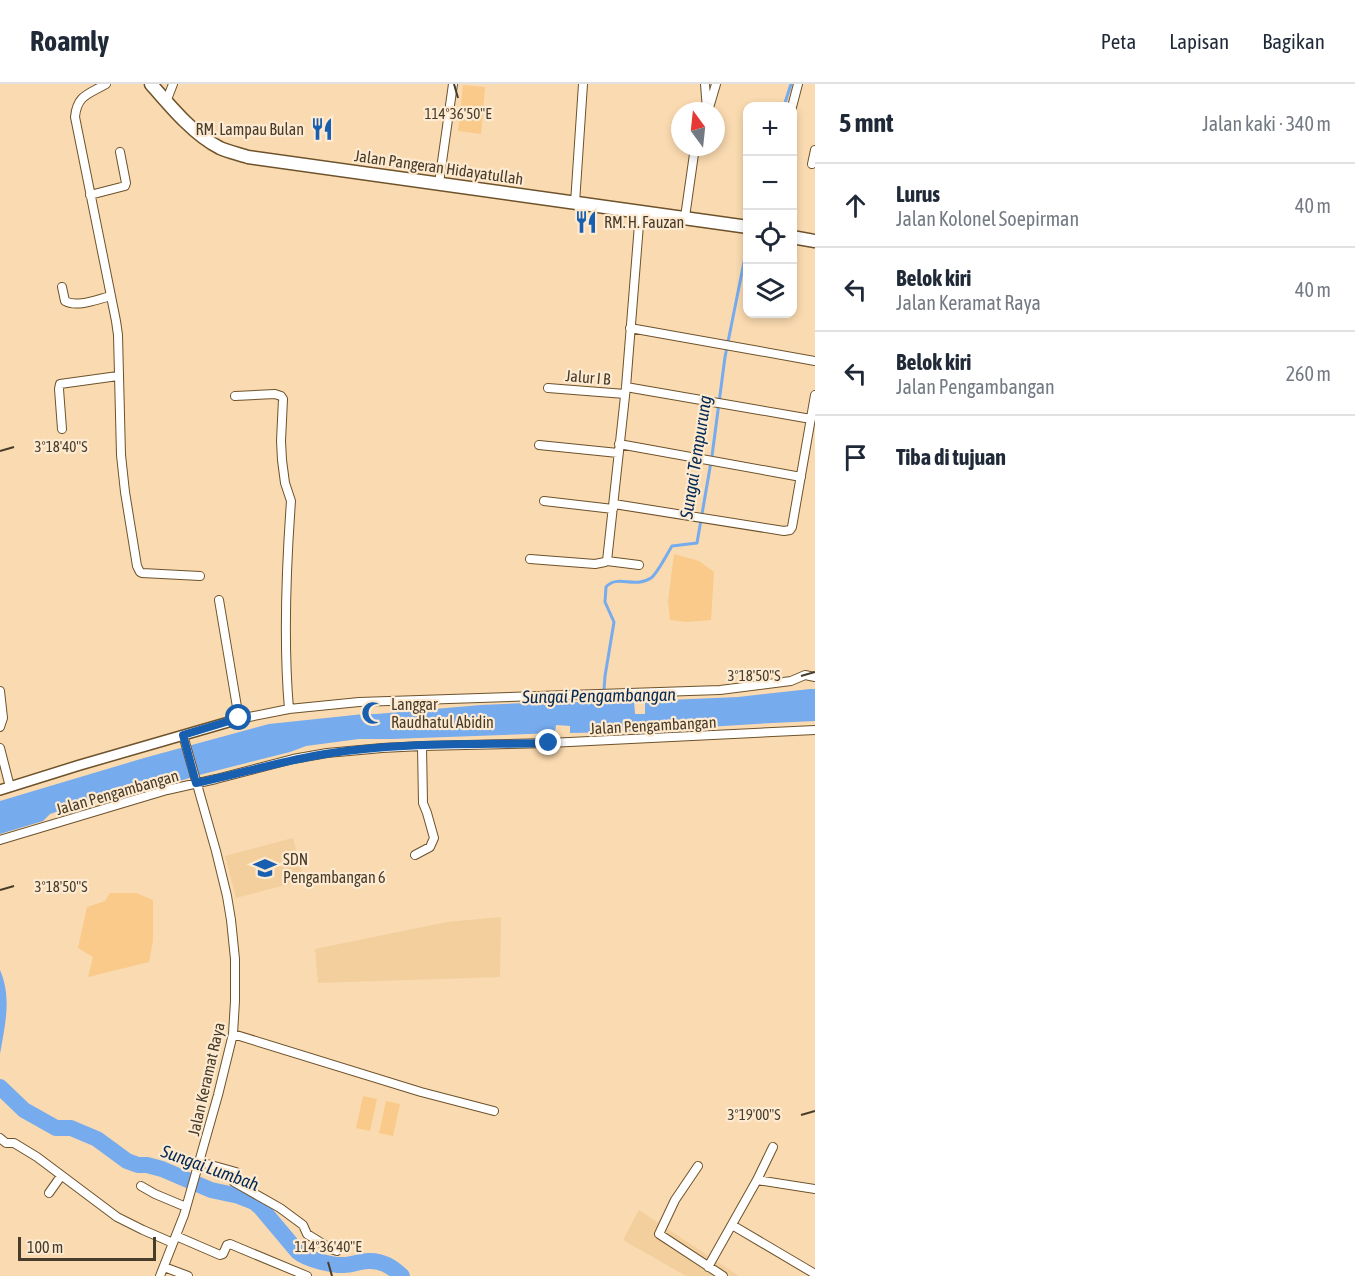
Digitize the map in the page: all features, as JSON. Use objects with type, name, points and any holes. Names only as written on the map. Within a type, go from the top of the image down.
[{"type":"main road","name":"Jalan Pangeran Hidayatullah","points":[[151,84],[166,102],[203,137],[221,148],[238,154],[743,226]]},
{"type":"main road","points":[[797,238],[815,242]]},
{"type":"street","points":[[106,84],[80,99],[75,110],[75,117],[118,335],[119,425],[130,525],[139,571],[200,576]]},
{"type":"street","points":[[166,102],[172,84]]},
{"type":"street","points":[[439,183],[453,84]]},
{"type":"street","points":[[575,203],[583,84]]},
{"type":"street","points":[[705,84],[707,102]]},
{"type":"street","points":[[711,102],[716,84]]},
{"type":"street","points":[[793,102],[798,84]]},
{"type":"street","points":[[812,164],[815,150]]},
{"type":"street","points":[[90,195],[125,186],[120,152]]},
{"type":"street","points":[[686,217],[694,156]]},
{"type":"street","points":[[606,561],[625,390],[639,212]]},
{"type":"street","points":[[62,287],[65,301],[70,304],[111,296]]},
{"type":"street","points":[[630,328],[815,361]]},
{"type":"street","points":[[62,429],[60,384],[118,376]]},
{"type":"street","name":"Jalur I B","points":[[548,388],[625,390],[811,419]]},
{"type":"street","points":[[235,396],[275,394],[283,399],[282,460],[285,483],[291,501],[285,646],[289,709]]},
{"type":"street","points":[[544,501],[613,507],[788,531],[792,527],[815,395]]},
{"type":"street","points":[[539,444],[619,448],[704,459],[801,477]]},
{"type":"street","points":[[530,559],[595,564],[606,561],[639,565]]},
{"type":"street","points":[[219,600],[239,718]]},
{"type":"street","points":[[0,748],[5,788],[184,739],[239,718],[289,709],[359,702],[720,690],[791,681],[805,675],[815,677]]},
{"type":"street","points":[[0,691],[3,718],[0,726]]},
{"type":"street","name":"Jalan Pengambangan","points":[[0,840],[196,781],[327,753],[422,746],[815,730]]},
{"type":"street","name":"Jalan Keramat Raya","points":[[160,1276],[200,1162],[233,1034],[235,1001],[235,959],[227,896],[184,739]]},
{"type":"street","points":[[415,855],[427,849],[434,841],[428,813],[423,803],[422,746]]},
{"type":"street","points":[[233,1034],[420,1092],[494,1111]]},
{"type":"street","points":[[1,1140],[14,1143],[36,1156],[117,1217],[143,1230],[220,1255],[230,1244],[307,1276]]},
{"type":"street","points":[[708,1267],[773,1147]]},
{"type":"street","points":[[200,1162],[236,1172],[234,1182],[303,1225],[307,1234],[338,1251]]},
{"type":"street","points":[[698,1166],[675,1200],[659,1234],[723,1276]]},
{"type":"street","points":[[50,1193],[61,1176]]},
{"type":"street","points":[[757,1180],[815,1189]]},
{"type":"street","points":[[141,1186],[186,1207]]},
{"type":"street","points":[[732,1225],[815,1274]]},
{"type":"street","points":[[164,1267],[188,1276]]},
{"type":"shaded area","points":[[463,85],[485,87],[481,134],[458,131]]},
{"type":"shaded area","points":[[674,554],[699,561],[714,572],[711,620],[686,622],[670,620],[668,601]]},
{"type":"shaded area","name":"SDN Pengambangan 6","points":[[293,838],[304,880],[236,898],[225,856]]},
{"type":"shaded area","points":[[110,893],[136,893],[153,900],[153,941],[149,962],[88,977],[93,957],[78,948],[87,907],[105,901]]},
{"type":"shaded area","points":[[501,917],[500,977],[318,983],[315,949],[447,922]]},
{"type":"shaded area","points":[[363,1096],[377,1099],[370,1131],[356,1128]]},
{"type":"shaded area","points":[[386,1101],[400,1104],[393,1136],[379,1133]]},
{"type":"shaded area","points":[[639,1210],[739,1276],[686,1276],[623,1240]]},
{"type":"water","points":[[815,689],[815,721],[570,733],[570,726],[556,725],[555,733],[359,739],[306,746],[149,790],[68,808],[50,814],[43,821],[0,834],[0,801],[269,724],[364,714],[525,703],[634,701],[635,714],[645,714],[645,701],[738,697]]},
{"type":"water","points":[[0,970],[7,1001],[0,1054]]},
{"type":"waterway","name":"Sungai Tempurung","points":[[785,102],[791,84]]},
{"type":"waterway","name":"Sungai Tempurung","points":[[603,704],[614,622],[605,602],[606,587],[615,582],[645,581],[653,576],[672,546],[697,543],[712,456],[725,357],[744,264]]},
{"type":"waterway","name":"Sungai Lumbah","points":[[0,1087],[24,1110],[56,1128],[71,1128],[97,1139],[127,1161],[162,1169],[211,1190],[254,1202],[298,1252],[307,1257],[339,1265],[373,1261],[391,1267],[402,1276]]},
{"type":"place","name":"RM. Lampau Bulan","points":[[322,129]]},
{"type":"place","name":"RM. H. Fauzan","points":[[586,222]]},
{"type":"place","name":"Langgar Raudhatul Abidin","points":[[373,713]]},
{"type":"place","name":"SDN Pengambangan 6","points":[[265,868]]},
{"type":"route","points":[[239,718],[183,735],[196,783],[327,753],[422,746],[549,743]]},
{"type":"water label","name":"Sungai Pengambangan","points":[[599,696]]}]
